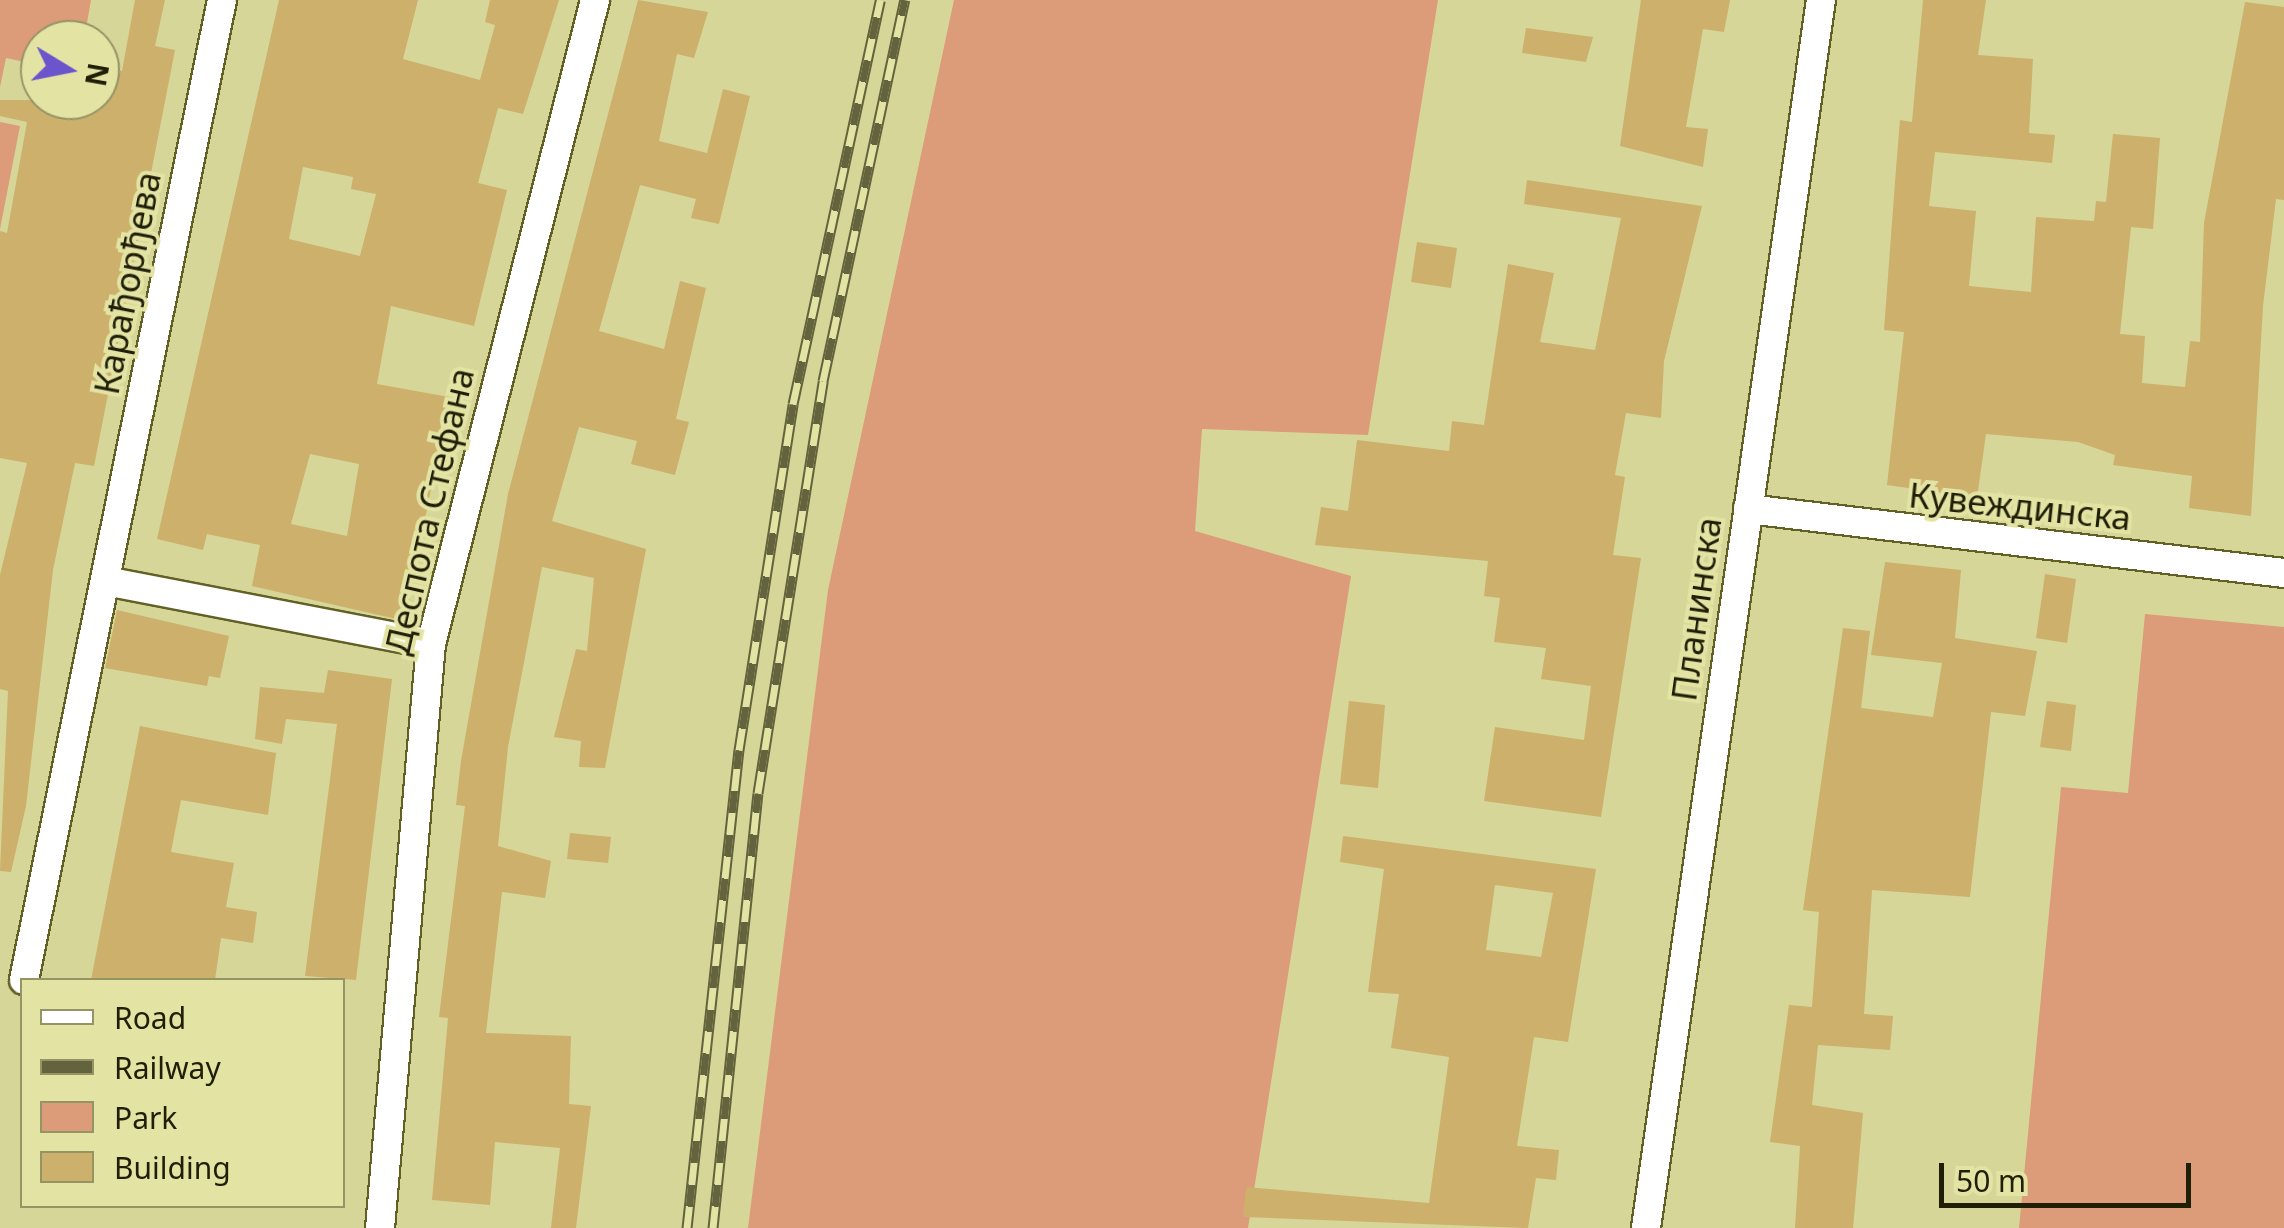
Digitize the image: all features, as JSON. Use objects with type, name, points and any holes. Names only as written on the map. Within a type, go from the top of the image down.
[{"type":"street","name":"Карађорђева","points":[[24,978],[222,0]]},
{"type":"street","name":"Деспота Стефана","points":[[380,1228],[431,644],[595,0]]},
{"type":"street","name":"Планинска","points":[[1646,1228],[1821,0]]},
{"type":"street","name":"Кувеждинска","points":[[1748,509],[2284,571]]},
{"type":"street","points":[[105,581],[431,644]]},
{"type":"green space","points":[[0,0],[91,0],[88,20],[20,20],[20,61],[6,58],[0,87]]},
{"type":"green space","points":[[954,0],[1438,0],[1368,435],[1202,429],[1195,531],[1351,576],[1248,1228],[748,1228],[828,590]]},
{"type":"green space","points":[[0,122],[20,126],[0,229]]},
{"type":"green space","points":[[2145,614],[2284,627],[2284,1228],[2019,1228],[2061,787],[2128,793]]},
{"type":"building","points":[[135,0],[165,0],[155,46],[175,50],[94,466],[75,463],[53,570],[26,806],[11,872],[0,871],[8,691],[0,689],[0,575],[27,463],[0,458],[0,231],[7,233],[27,122],[0,116],[0,100],[20,100],[20,120],[120,120],[122,71]]},
{"type":"building","points":[[279,0],[418,0],[403,59],[480,80],[495,25],[485,22],[490,0],[559,0],[523,114],[498,108],[478,183],[507,190],[474,326],[391,306],[377,384],[449,397],[405,621],[252,586],[260,545],[207,534],[203,550],[157,539]],"holes":[[[303,167],[353,177],[351,189],[376,194],[360,256],[289,239]],[[310,454],[359,464],[347,536],[291,524]]]},
{"type":"building","points":[[638,0],[708,12],[694,58],[677,54],[659,141],[707,153],[723,89],[750,96],[719,224],[691,218],[696,199],[640,185],[599,331],[664,349],[680,281],[706,288],[676,419],[689,422],[675,475],[631,464],[637,441],[579,427],[552,521],[646,549],[605,768],[579,767],[581,741],[554,737],[576,649],[587,651],[594,578],[542,567],[508,747],[498,846],[551,861],[545,898],[502,892],[486,1033],[571,1036],[569,1104],[591,1106],[576,1228],[551,1228],[560,1148],[495,1142],[490,1205],[432,1200],[448,1018],[439,1017],[465,806],[456,805],[461,761],[508,494]]},
{"type":"building","points":[[1641,0],[1730,0],[1724,32],[1703,29],[1686,127],[1708,129],[1703,167],[1620,146]]},
{"type":"building","points":[[1923,0],[1986,0],[1978,55],[2033,59],[2029,133],[2055,135],[2052,163],[1935,152],[1929,206],[1976,211],[1969,286],[2031,292],[2036,217],[2094,221],[2096,201],[2106,202],[2113,134],[2160,138],[2153,229],[2131,227],[2120,334],[2145,336],[2142,383],[2185,387],[2190,341],[2200,342],[2204,223],[2245,2],[2284,7],[2284,200],[2276,199],[2263,306],[2251,516],[2189,508],[2192,476],[2113,465],[2115,455],[2078,442],[1986,434],[1977,498],[1887,485],[1904,332],[1884,330],[1900,120],[1912,122]]},
{"type":"building","points":[[1526,28],[1593,37],[1586,62],[1522,53]]},
{"type":"building","points":[[1527,180],[1702,206],[1664,361],[1661,418],[1626,413],[1615,475],[1625,477],[1613,555],[1641,558],[1601,817],[1484,801],[1495,727],[1584,740],[1591,686],[1541,679],[1546,648],[1494,642],[1500,598],[1484,596],[1488,561],[1315,545],[1321,507],[1348,511],[1357,440],[1449,451],[1452,421],[1484,425],[1508,264],[1554,273],[1540,342],[1595,350],[1621,218],[1524,204]]},
{"type":"building","points":[[1417,242],[1457,248],[1451,288],[1411,282]]},
{"type":"building","points":[[1885,562],[1961,570],[1955,638],[2037,651],[2025,716],[1991,712],[1970,897],[1872,890],[1864,1014],[1893,1016],[1890,1050],[1818,1045],[1812,1105],[1863,1113],[1853,1228],[1795,1228],[1800,1146],[1770,1142],[1789,1005],[1812,1007],[1819,912],[1803,910],[1843,628],[1870,631],[1861,708],[1933,717],[1942,663],[1871,655]]},
{"type":"building","points":[[2045,574],[2076,579],[2067,643],[2036,638]]},
{"type":"building","points":[[117,610],[229,636],[220,678],[209,676],[207,686],[105,668]]},
{"type":"building","points":[[328,670],[392,679],[356,980],[305,976],[337,724],[286,719],[282,744],[255,739],[260,687],[324,693]]},
{"type":"building","points":[[1349,701],[1385,705],[1378,788],[1340,784]]},
{"type":"building","points":[[2047,701],[2076,705],[2071,751],[2040,747]]},
{"type":"building","points":[[140,726],[276,753],[268,815],[181,800],[171,852],[234,863],[226,907],[257,912],[253,943],[221,938],[215,978],[91,978]]},
{"type":"building","points":[[570,833],[611,837],[608,863],[567,859]]},
{"type":"building","points":[[1343,836],[1596,869],[1568,1042],[1534,1037],[1517,1146],[1559,1150],[1556,1180],[1536,1178],[1528,1228],[1243,1217],[1246,1187],[1429,1203],[1449,1057],[1391,1048],[1399,994],[1368,992],[1384,869],[1340,862]],"holes":[[[1495,885],[1553,893],[1541,957],[1486,950]]]},
{"type":"railway","points":[[687,1228],[739,750],[793,404],[880,0]]},
{"type":"railway","points":[[713,1228],[758,793],[823,381],[905,0]]}]
